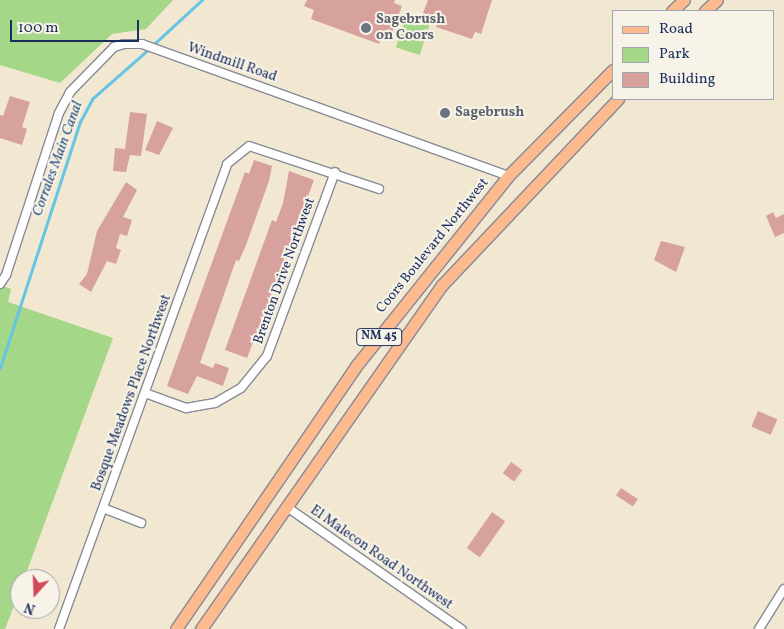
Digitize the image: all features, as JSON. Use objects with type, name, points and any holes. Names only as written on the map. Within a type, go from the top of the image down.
[{"type":"main road","points":[[673,10],[684,0]]},
{"type":"main road","points":[[706,10],[717,0]]},
{"type":"main road","name":"Coors Boulevard Northwest","points":[[176,629],[356,366],[508,176],[612,71]]},
{"type":"main road","name":"NM 45","points":[[202,629],[442,285],[617,100]]},
{"type":"street","name":"Windmill Road","points":[[0,284],[6,275],[59,113],[70,92],[114,47],[142,44],[158,52],[234,76],[508,176]]},
{"type":"street","name":"Bosque Meadows Place Northwest","points":[[59,629],[227,164],[248,146],[335,172]]},
{"type":"street","points":[[335,172],[379,188]]},
{"type":"street","name":"Brenton Drive Northwest","points":[[145,393],[186,408],[215,403],[241,388],[267,356],[335,172]]},
{"type":"street","name":"El Malecon Road Northwest","points":[[288,507],[462,629]]},
{"type":"street","points":[[103,508],[141,523]]},
{"type":"street","points":[[759,629],[784,589]]},
{"type":"green space","points":[[0,0],[173,0],[146,29],[112,34],[60,83],[0,65]]},
{"type":"green space","points":[[407,13],[431,21],[420,55],[396,47]]},
{"type":"green space","points":[[0,285],[11,289],[8,302],[113,338],[28,569],[10,569],[10,616],[5,629],[0,629]]},
{"type":"building","name":"Sagebrush on Coors","points":[[307,0],[395,0],[394,3],[402,6],[389,41],[381,38],[379,44],[311,19],[314,10],[304,6]]},
{"type":"building","points":[[428,0],[492,0],[481,34],[475,32],[472,39],[436,27],[439,19],[423,13]]},
{"type":"building","points":[[10,96],[30,102],[22,127],[27,129],[22,145],[0,138],[0,115],[3,116]]},
{"type":"building","points":[[130,112],[147,114],[141,156],[130,155],[126,172],[113,171],[115,148],[125,149]]},
{"type":"building","points":[[157,121],[173,128],[159,155],[145,150]]},
{"type":"building","points":[[254,160],[272,166],[269,181],[246,245],[239,261],[236,260],[200,363],[213,368],[215,363],[229,368],[223,386],[197,376],[188,394],[167,386],[245,172],[249,174]]},
{"type":"building","points":[[289,171],[314,180],[247,358],[225,350],[272,220],[276,222],[283,203]]},
{"type":"building","points":[[126,182],[137,190],[123,217],[132,220],[127,236],[120,234],[116,248],[121,250],[116,264],[107,261],[91,292],[79,284],[87,274],[97,231]]},
{"type":"building","points":[[773,212],[776,218],[784,214],[784,233],[775,237],[766,216]]},
{"type":"building","points":[[661,241],[685,247],[676,272],[654,260]]},
{"type":"building","points":[[758,411],[777,419],[771,435],[751,427]]},
{"type":"building","points":[[511,462],[522,470],[514,482],[503,473]]},
{"type":"building","points":[[621,488],[638,499],[633,506],[616,496]]},
{"type":"building","points":[[492,512],[505,521],[480,557],[467,548]]},
{"type":"waterway","name":"Corrales Main Canal","points":[[153,45],[202,0]]},
{"type":"waterway","name":"Corrales Main Canal","points":[[0,368],[80,122],[92,99],[149,49]]},
{"type":"place","name":"Sagebrush on Coors","points":[[366,28]]},
{"type":"place","name":"Sagebrush","points":[[445,113]]}]
